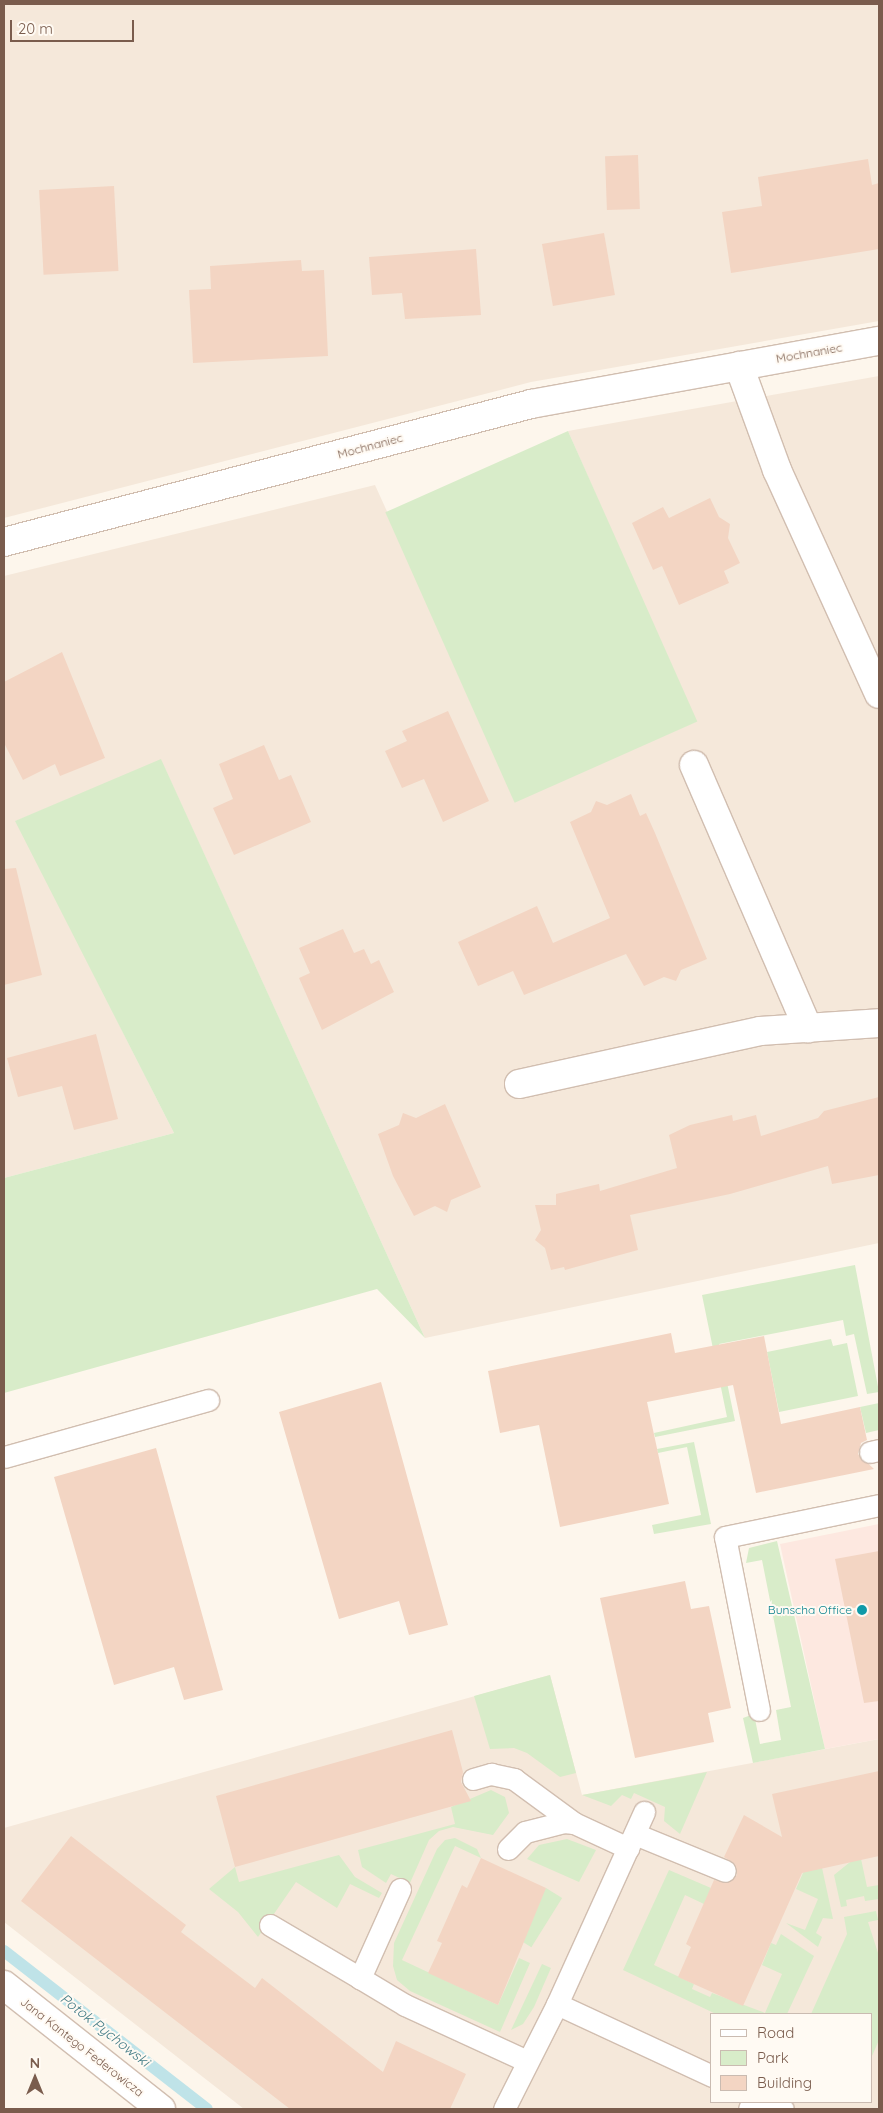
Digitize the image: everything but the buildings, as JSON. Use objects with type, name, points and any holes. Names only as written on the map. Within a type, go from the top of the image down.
[{"type":"street","name":"Mochnaniec","points":[[4,542],[531,404],[879,341]]},
{"type":"street","points":[[739,366],[776,470],[879,694]]},
{"type":"street","points":[[694,765],[808,1028]]},
{"type":"street","points":[[520,1084],[760,1031],[879,1024]]},
{"type":"street","name":"Jana Kantego Federowicza","points":[[4,1985],[161,2109]]},
{"type":"lane","points":[[4,1457],[208,1400]]},
{"type":"lane","points":[[759,1710],[725,1538],[879,1505]]},
{"type":"lane","points":[[473,1779],[491,1774],[506,1776],[574,1823],[725,1871]]},
{"type":"lane","points":[[504,2109],[527,2060],[557,2004],[644,1812]]},
{"type":"lane","points":[[508,1849],[517,1837],[535,1828],[574,1823]]},
{"type":"lane","points":[[360,1978],[400,1889]]},
{"type":"lane","points":[[270,1926],[405,2005],[527,2060]]},
{"type":"lane","points":[[557,2004],[710,2075]]},
{"type":"lane","points":[[768,2103],[783,2109]]},
{"type":"shaded area","points":[[4,4],[879,4],[879,321],[531,382],[4,518]]},
{"type":"shaded area","points":[[879,376],[879,1243],[425,1338],[161,760],[16,821],[174,1133],[4,1178],[4,576],[375,485],[518,800],[695,722],[568,431]]},
{"type":"shaded area","points":[[879,1524],[879,1739],[825,1749],[780,1544]]},
{"type":"shaded area","points":[[550,1675],[582,1795],[879,1739],[879,2109],[244,2109],[4,1922],[4,1828]]},
{"type":"green space","points":[[568,431],[697,722],[515,803],[385,512]]},
{"type":"green space","points":[[161,759],[425,1338],[377,1289],[4,1393],[4,1178],[174,1133],[15,821]]},
{"type":"green space","points":[[855,1265],[879,1392],[867,1394],[854,1334],[846,1336],[843,1320],[719,1344],[735,1421],[655,1437],[654,1433],[727,1417],[702,1295]]},
{"type":"green space","points":[[831,1339],[833,1346],[847,1343],[858,1396],[779,1412],[767,1352]]},
{"type":"green space","points":[[879,1403],[879,1430],[866,1433],[860,1407]]},
{"type":"green space","points":[[694,1442],[711,1524],[654,1534],[652,1525],[701,1515],[687,1447],[658,1453],[657,1449]]},
{"type":"green space","points":[[777,1541],[825,1749],[753,1763],[743,1718],[754,1714],[760,1744],[781,1740],[776,1710],[791,1707],[762,1560],[746,1563],[749,1548]]},
{"type":"green space","points":[[550,1675],[576,1773],[560,1777],[527,1753],[514,1748],[490,1749],[474,1696]]},
{"type":"green space","points":[[707,1772],[680,1834],[664,1821],[665,1807],[634,1793],[631,1799],[622,1795],[611,1806],[582,1795]]},
{"type":"green space","points":[[491,1790],[505,1797],[509,1813],[493,1835],[453,1827],[439,1831],[429,1840],[410,1883],[391,1874],[386,1883],[362,1867],[358,1850],[455,1824],[451,1807]]},
{"type":"green space","points":[[455,1838],[477,1849],[481,1858],[455,1846],[402,1960],[498,2005],[519,1958],[530,1963],[500,2032],[410,1991],[397,1980],[393,1966],[394,1943],[437,1849],[445,1840]]},
{"type":"green space","points":[[567,1839],[596,1850],[579,1882],[527,1859],[539,1845]]},
{"type":"green space","points":[[860,1854],[867,1887],[879,1885],[879,1899],[865,1901],[864,1896],[846,1900],[847,1906],[841,1907],[834,1875]]},
{"type":"green space","points":[[339,1855],[355,1877],[382,1893],[379,1898],[350,1884],[337,1908],[296,1882],[258,1937],[238,1912],[209,1889],[235,1867],[239,1882]]},
{"type":"green space","points":[[821,1863],[833,1919],[823,1918],[816,1933],[822,1937],[818,1947],[786,1923],[805,1930],[818,1899],[796,1889],[806,1866]]},
{"type":"green space","points":[[669,1870],[711,1888],[704,1904],[685,1895],[654,1965],[694,1984],[692,1989],[710,1997],[712,1993],[765,2013],[714,2013],[623,1970]]},
{"type":"green space","points":[[546,1888],[562,1898],[531,1947],[515,1937]]},
{"type":"green space","points":[[876,1911],[878,1920],[868,1922],[879,1956],[879,2040],[873,2054],[873,2013],[811,2013],[847,1934],[844,1917]]},
{"type":"green space","points":[[781,1934],[814,1956],[787,2013],[765,2013],[782,1974],[762,1965],[771,1943],[776,1945]]},
{"type":"green space","points":[[542,1964],[551,1968],[534,2007],[523,2024],[511,2030]]},
{"type":"waterway","name":"Potok Pychowski","points":[[4,1951],[207,2109]]},
{"type":"place","name":"Bunscha Office","points":[[862,1610]]}]
